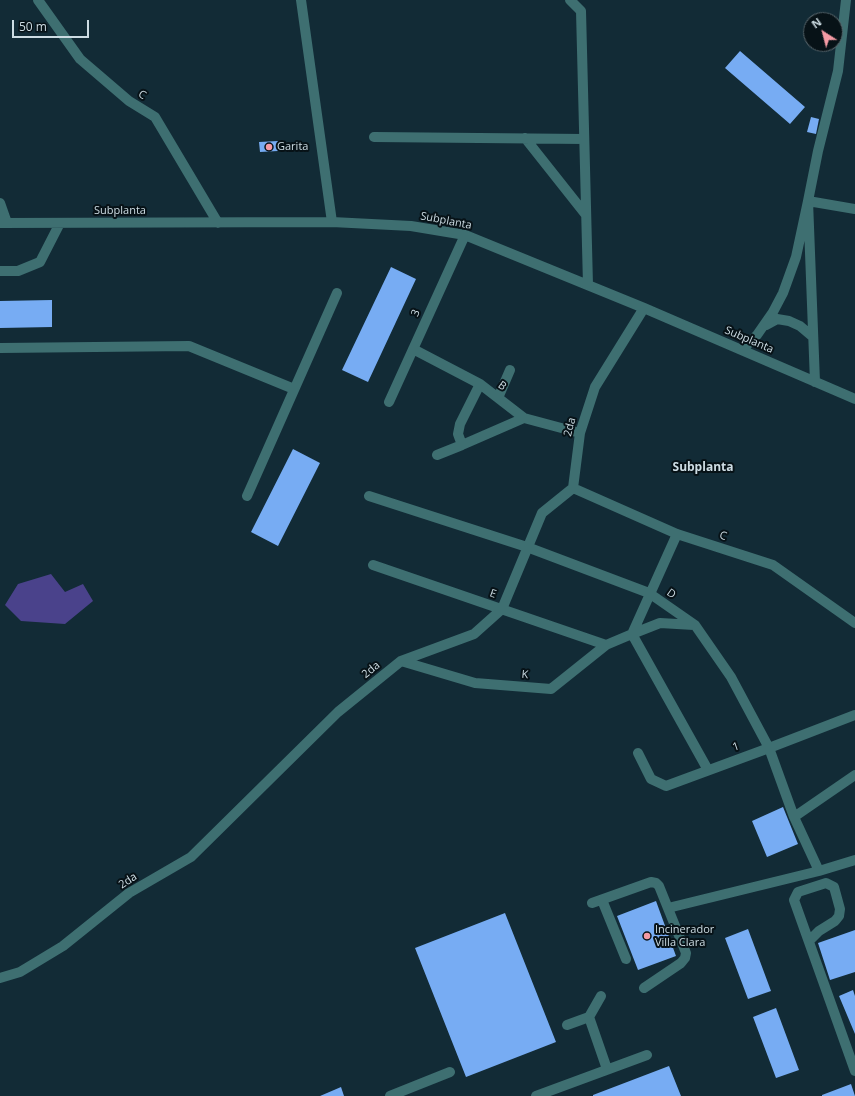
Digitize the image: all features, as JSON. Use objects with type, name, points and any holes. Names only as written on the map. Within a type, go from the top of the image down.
[{"type":"street","name":"C","points":[[38,0],[80,59],[129,101],[155,117],[218,223]]},
{"type":"street","points":[[301,0],[332,222]]},
{"type":"street","points":[[570,0],[581,11],[588,285]]},
{"type":"street","points":[[742,350],[757,335],[774,312],[783,294],[796,258],[818,151],[838,71],[846,0]]},
{"type":"street","points":[[374,137],[584,139]]},
{"type":"street","points":[[525,138],[586,215]]},
{"type":"street","points":[[808,201],[855,209]]},
{"type":"street","points":[[808,201],[815,382]]},
{"type":"street","points":[[0,203],[4,223]]},
{"type":"street","name":"Subplanta","points":[[4,223],[332,222],[411,226],[465,235],[644,308],[855,399]]},
{"type":"street","points":[[0,271],[18,271],[40,262],[60,223]]},
{"type":"street","name":"3","points":[[389,402],[465,235]]},
{"type":"street","points":[[247,496],[337,293]]},
{"type":"street","name":"2da","points":[[0,978],[20,972],[63,946],[129,893],[191,857],[338,712],[401,661],[474,634],[502,609],[542,514],[573,488],[580,433],[595,387],[644,308]]},
{"type":"street","points":[[764,326],[777,320],[789,321],[800,326],[813,337]]},
{"type":"street","points":[[0,348],[189,346],[294,389]]},
{"type":"street","name":"B","points":[[413,349],[480,384],[524,418],[580,433]]},
{"type":"street","points":[[498,398],[510,370]]},
{"type":"street","points":[[462,445],[458,434],[460,424],[480,384]]},
{"type":"street","points":[[437,455],[524,418]]},
{"type":"street","name":"C","points":[[573,488],[677,534],[773,565],[855,623]]},
{"type":"street","name":"D","points":[[369,496],[527,547],[650,594],[695,625],[731,677],[769,748],[794,817],[819,871]]},
{"type":"street","points":[[677,534],[632,634],[708,770]]},
{"type":"street","name":"E","points":[[373,565],[606,645]]},
{"type":"street","name":"K","points":[[401,661],[475,683],[551,689],[606,645],[660,623],[695,625]]},
{"type":"street","name":"1","points":[[638,753],[651,779],[666,786],[855,715]]},
{"type":"street","points":[[794,817],[855,775]]},
{"type":"street","points":[[668,908],[819,871],[855,860]]},
{"type":"street","points":[[626,959],[597,902],[651,882],[656,883],[659,886],[686,953],[685,958],[681,963],[644,988]]},
{"type":"street","points":[[810,940],[835,921],[839,916],[840,909],[834,888],[826,883],[798,892],[794,900],[810,940],[855,1071]]},
{"type":"street","points":[[567,1025],[589,1017],[601,996]]},
{"type":"street","points":[[589,1017],[607,1069]]},
{"type":"street","points":[[536,1096],[647,1054]]},
{"type":"street","points":[[390,1096],[450,1072]]},
{"type":"shaded area","points":[[51,574],[65,592],[83,584],[93,601],[65,624],[21,621],[5,605],[18,584]]},
{"type":"building","points":[[740,51],[805,107],[790,124],[725,68]]},
{"type":"building","points":[[811,117],[819,119],[816,134],[807,132]]},
{"type":"building","name":"Garita","points":[[278,141],[278,151],[260,152],[259,142]]},
{"type":"building","points":[[391,267],[416,279],[368,382],[342,370]]},
{"type":"building","points":[[52,300],[52,327],[0,328],[0,301]]},
{"type":"building","points":[[293,449],[320,463],[278,546],[251,532]]},
{"type":"building","points":[[783,807],[798,844],[767,857],[752,821]]},
{"type":"building","name":"Incinerador Villa Clara","points":[[656,901],[676,956],[638,970],[617,916]]},
{"type":"building","points":[[505,913],[556,1042],[466,1077],[415,948]]},
{"type":"building","points":[[748,929],[771,991],[748,999],[725,938]]},
{"type":"building","points":[[855,930],[855,972],[830,980],[818,943]]},
{"type":"building","points":[[853,990],[855,996],[855,1034],[839,996]]},
{"type":"building","points":[[776,1008],[799,1070],[776,1078],[753,1017]]},
{"type":"building","points":[[669,1066],[681,1096],[593,1096],[593,1095]]},
{"type":"building","points":[[851,1084],[855,1096],[822,1096],[822,1095]]},
{"type":"building","points":[[341,1087],[344,1096],[320,1096]]},
{"type":"place","name":"Garita","points":[[269,147]]},
{"type":"place","name":"Incinerador Villa Clara","points":[[647,936]]},
{"type":"district","name":"Subplanta","points":[[703,468]]}]
